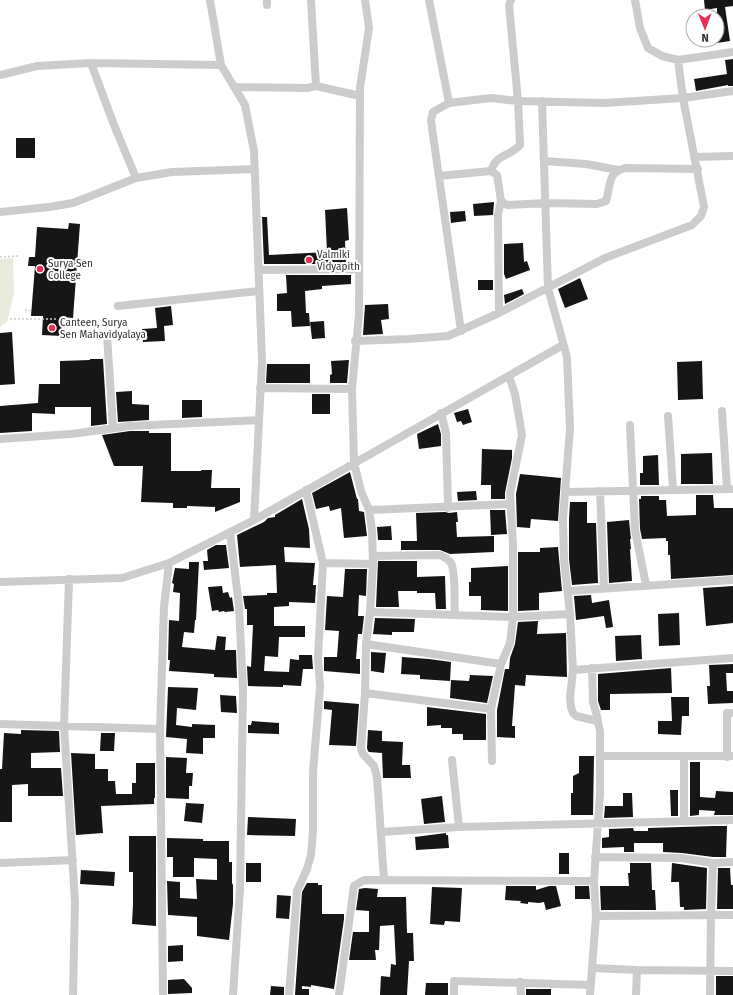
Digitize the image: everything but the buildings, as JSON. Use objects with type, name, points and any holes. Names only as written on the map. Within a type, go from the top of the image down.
[{"type":"street","points":[[210,0],[221,65],[245,105],[254,151],[262,360],[254,520]]},
{"type":"street","points":[[311,0],[316,86]]},
{"type":"street","points":[[365,0],[369,28],[360,88],[359,314],[355,341],[352,389],[354,463],[369,510],[372,530],[373,560],[370,612],[366,644],[365,693],[361,749],[363,754],[374,766],[377,777],[384,880]]},
{"type":"street","points":[[429,0],[449,104]]},
{"type":"street","points":[[491,171],[493,163],[499,158],[516,150],[520,146],[518,101],[509,5],[511,0]]},
{"type":"street","points":[[635,0],[640,28],[648,48],[662,56],[678,60],[733,52]]},
{"type":"street","points":[[355,341],[448,336],[499,313],[605,258],[692,225],[701,216],[704,206],[698,169],[694,157],[678,60]]},
{"type":"street","points":[[0,75],[37,66],[91,63],[221,65]]},
{"type":"street","points":[[91,63],[136,178]]},
{"type":"street","points":[[234,87],[307,88],[316,86],[360,96]]},
{"type":"street","points":[[461,330],[431,120],[433,112],[449,104],[491,98],[518,101],[604,104],[684,98],[733,91]]},
{"type":"street","points":[[542,101],[548,288],[567,357],[570,428],[563,519],[564,559],[570,614],[573,670],[570,698],[573,713],[576,716],[598,722]]},
{"type":"street","points":[[694,157],[733,156]]},
{"type":"street","points":[[544,161],[586,164],[618,170]]},
{"type":"street","points":[[501,201],[507,205],[546,203],[597,204],[606,201],[612,175],[618,170],[625,168],[698,169]]},
{"type":"street","points":[[0,212],[73,203],[136,178],[172,172],[255,169]]},
{"type":"street","points":[[439,176],[491,171],[497,175],[501,201],[498,215],[499,313]]},
{"type":"street","points":[[258,270],[359,269]]},
{"type":"street","points":[[118,306],[259,291]]},
{"type":"street","points":[[107,335],[113,428]]},
{"type":"street","points":[[0,582],[122,578],[169,563],[254,520],[563,344]]},
{"type":"street","points":[[492,761],[491,709],[501,664],[510,643],[513,617],[513,544],[510,504],[512,477],[522,435],[515,394],[509,376]]},
{"type":"street","points":[[260,388],[352,389]]},
{"type":"street","points":[[565,492],[730,489],[722,411]]},
{"type":"street","points":[[441,413],[446,433],[448,508]]},
{"type":"street","points":[[668,416],[673,489]]},
{"type":"street","points":[[0,439],[71,434],[130,426],[259,420]]},
{"type":"street","points":[[630,424],[635,530],[646,585]]},
{"type":"street","points":[[289,995],[297,891],[307,869],[311,855],[313,832],[313,772],[320,688],[318,657],[323,563],[306,490]]},
{"type":"street","points":[[600,491],[604,588]]},
{"type":"street","points":[[369,510],[448,508],[510,504]]},
{"type":"street","points":[[230,532],[239,606],[243,689],[240,889],[233,995]]},
{"type":"street","points":[[323,563],[440,555],[451,563],[453,572],[455,615]]},
{"type":"street","points":[[163,995],[160,729],[164,607],[169,563]]},
{"type":"street","points":[[69,579],[64,726],[76,902],[73,995]]},
{"type":"street","points":[[568,591],[733,580]]},
{"type":"street","points":[[370,612],[513,617],[570,614]]},
{"type":"street","points":[[366,644],[501,664]]},
{"type":"street","points":[[573,670],[733,658]]},
{"type":"street","points":[[590,995],[596,916],[594,881],[601,756],[600,731],[593,702],[592,668]]},
{"type":"street","points":[[365,693],[491,709]]},
{"type":"street","points":[[601,756],[730,757],[727,713],[733,713]]},
{"type":"street","points":[[0,724],[160,729]]},
{"type":"street","points":[[684,757],[684,822]]},
{"type":"street","points":[[452,760],[459,827]]},
{"type":"street","points":[[381,832],[459,827],[733,820]]},
{"type":"street","points":[[595,857],[681,858],[713,863],[733,862]]},
{"type":"street","points":[[0,863],[73,860]]},
{"type":"street","points":[[710,995],[713,863]]},
{"type":"street","points":[[339,995],[354,886],[364,880],[594,881]]},
{"type":"street","points":[[596,916],[733,915]]},
{"type":"street","points":[[593,968],[733,971]]},
{"type":"street","points":[[636,995],[637,970]]},
{"type":"street","points":[[454,995],[454,981],[591,985]]},
{"type":"street","points":[[520,982],[521,995]]},
{"type":"path","points":[[0,257],[18,256]]},
{"type":"path","points":[[25,310],[32,311]]},
{"type":"path","points":[[10,319],[58,319]]},
{"type":"green space","points":[[13,258],[14,294],[7,322],[0,327],[0,259]]},
{"type":"place","name":"Valmiki Vidyapith","points":[[309,260]]},
{"type":"place","name":"Surya Sen College","points":[[40,269]]},
{"type":"place","name":"Canteen, Surya Sen Mahavidyalaya","points":[[52,328]]}]
